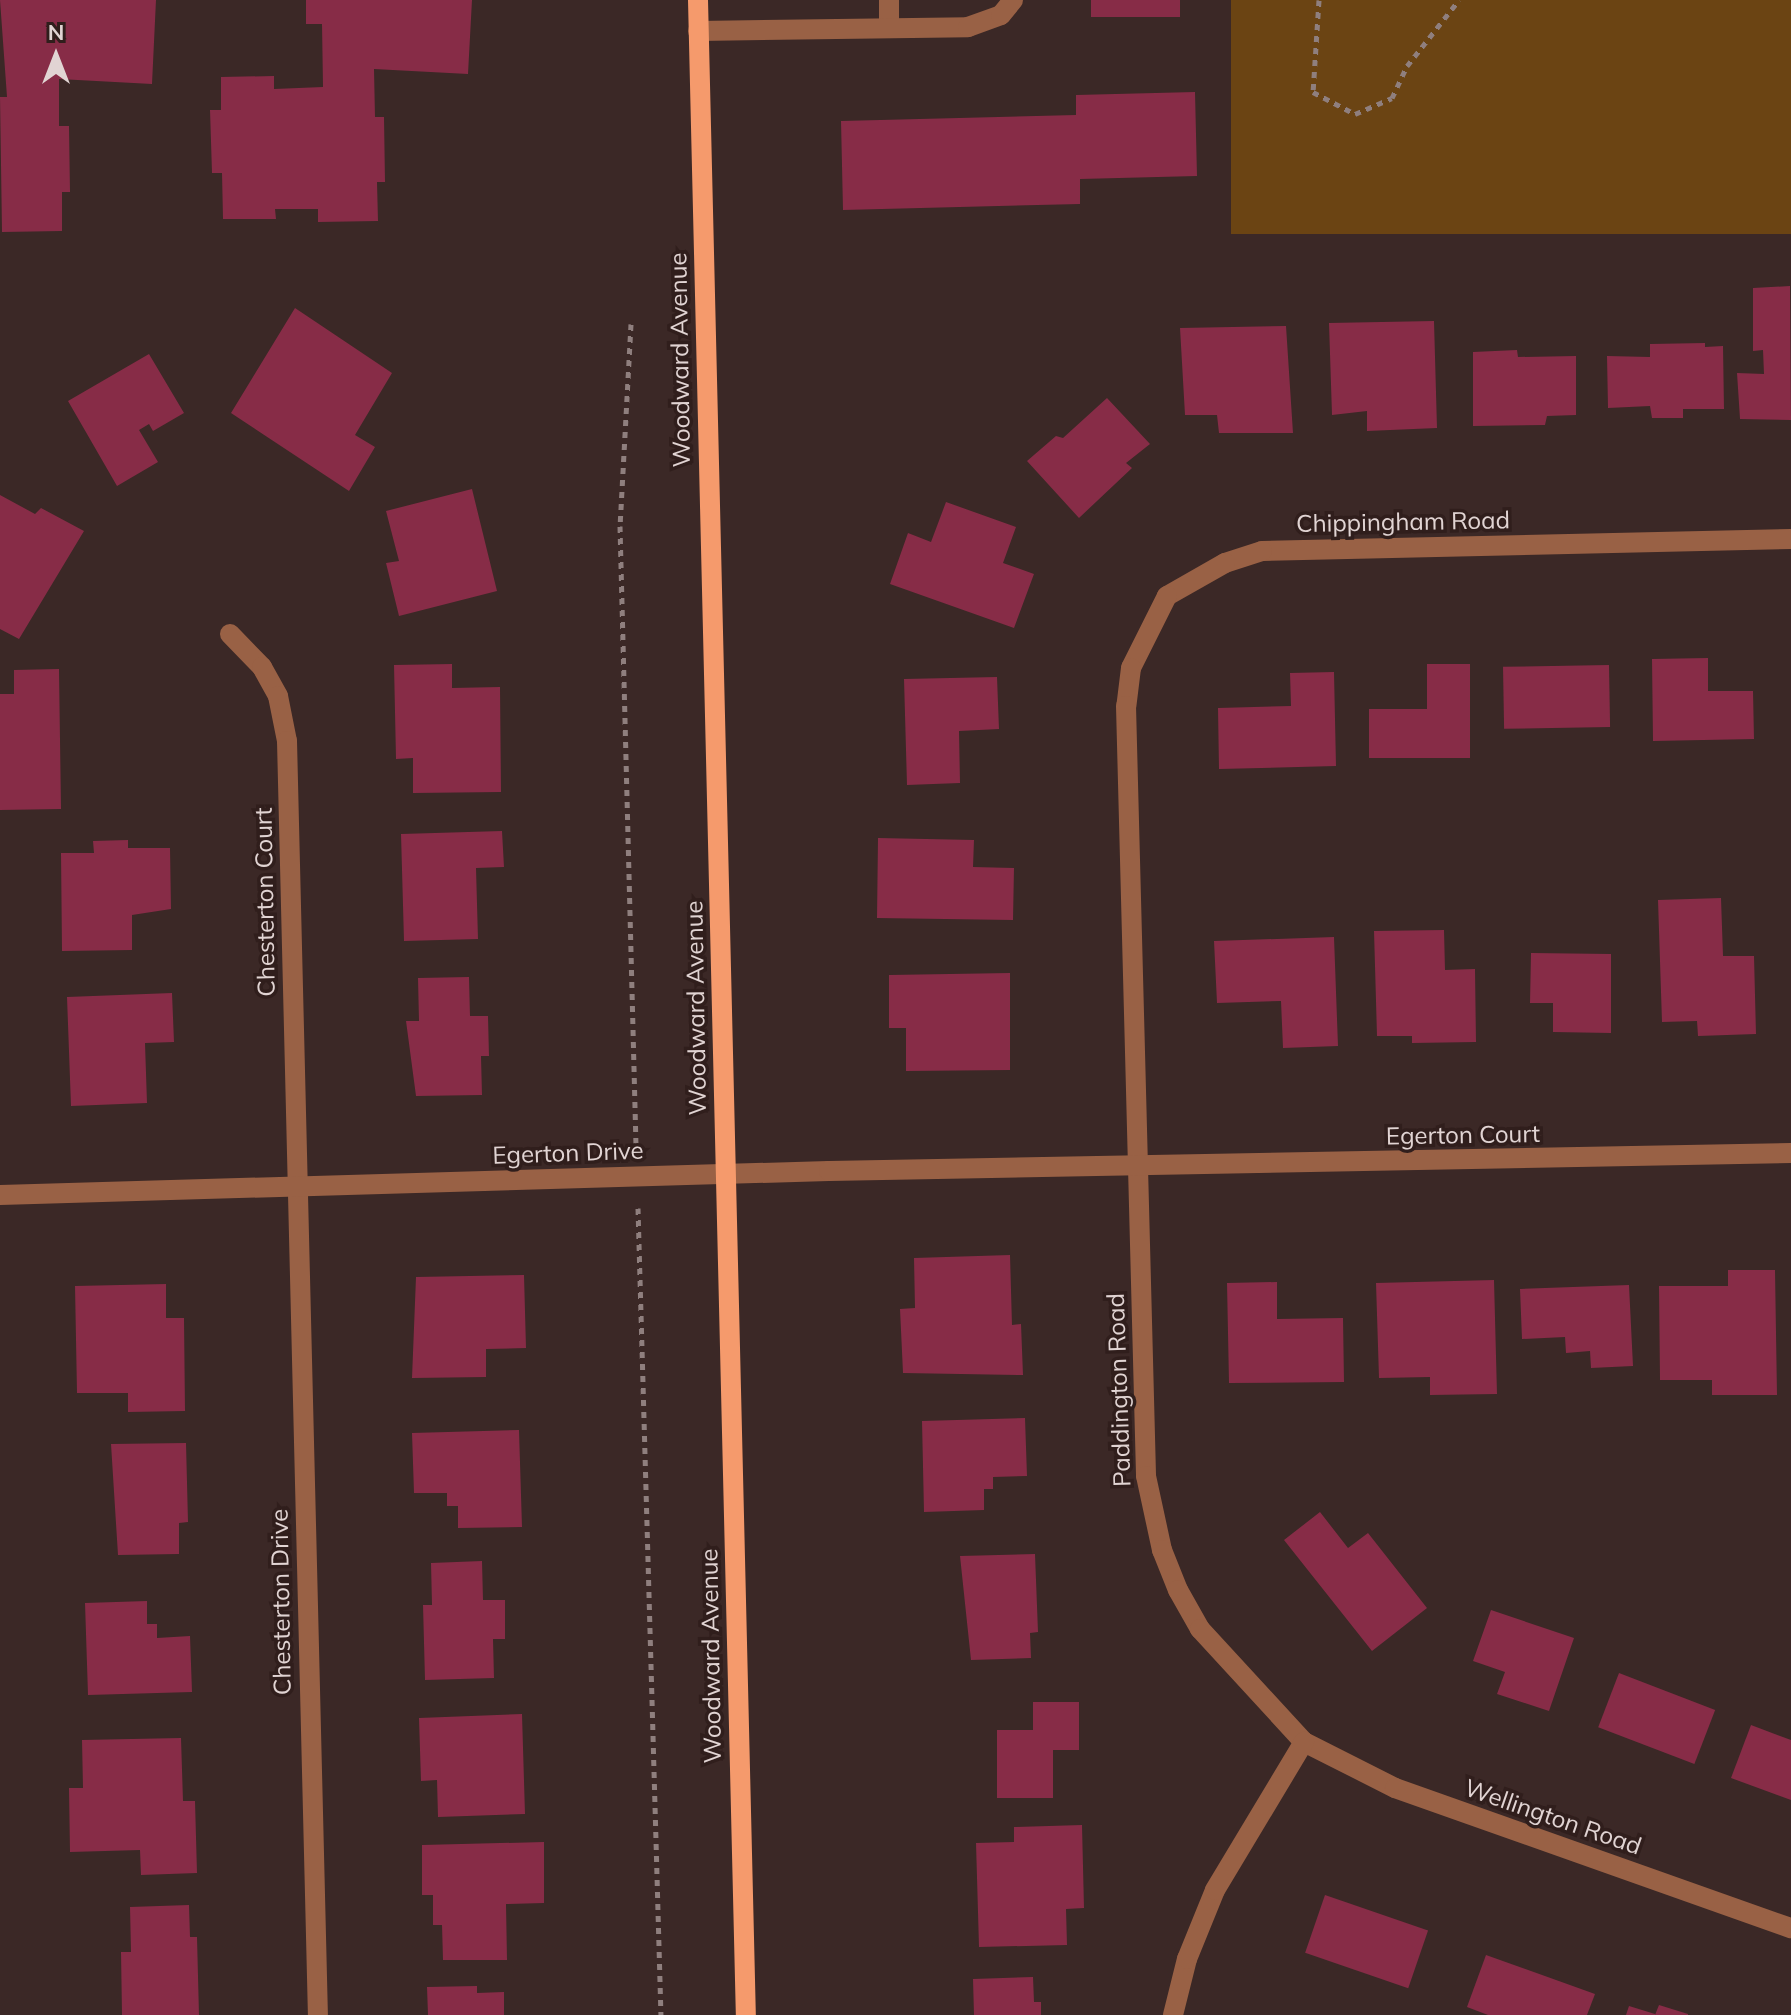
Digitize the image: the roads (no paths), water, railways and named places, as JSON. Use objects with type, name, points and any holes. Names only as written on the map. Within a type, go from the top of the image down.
[{"type":"main road","name":"Woodward Avenue","points":[[698,0],[746,2015]]},
{"type":"street","points":[[889,0],[889,28]]},
{"type":"street","points":[[698,31],[968,27],[1001,15],[1013,0]]},
{"type":"street","name":"Chippingham Road","points":[[1127,728],[1131,668],[1167,596],[1225,563],[1262,551],[1791,539]]},
{"type":"street","name":"Chesterton Court","points":[[230,634],[262,667],[278,696],[287,741],[297,1187]]},
{"type":"street","name":"Paddington Road","points":[[1127,728],[1146,1476],[1162,1550],[1200,1629],[1304,1742]]},
{"type":"street","name":"Egerton Court","points":[[1137,1168],[1791,1153]]},
{"type":"street","name":"Egerton Drive","points":[[0,1195],[726,1175],[1137,1168]]},
{"type":"street","name":"Chesterton Drive","points":[[297,1187],[318,2015]]},
{"type":"street","points":[[1173,2015],[1187,1959],[1215,1890],[1304,1742]]},
{"type":"street","name":"Wellington Road","points":[[1304,1742],[1395,1788],[1791,1928]]}]
